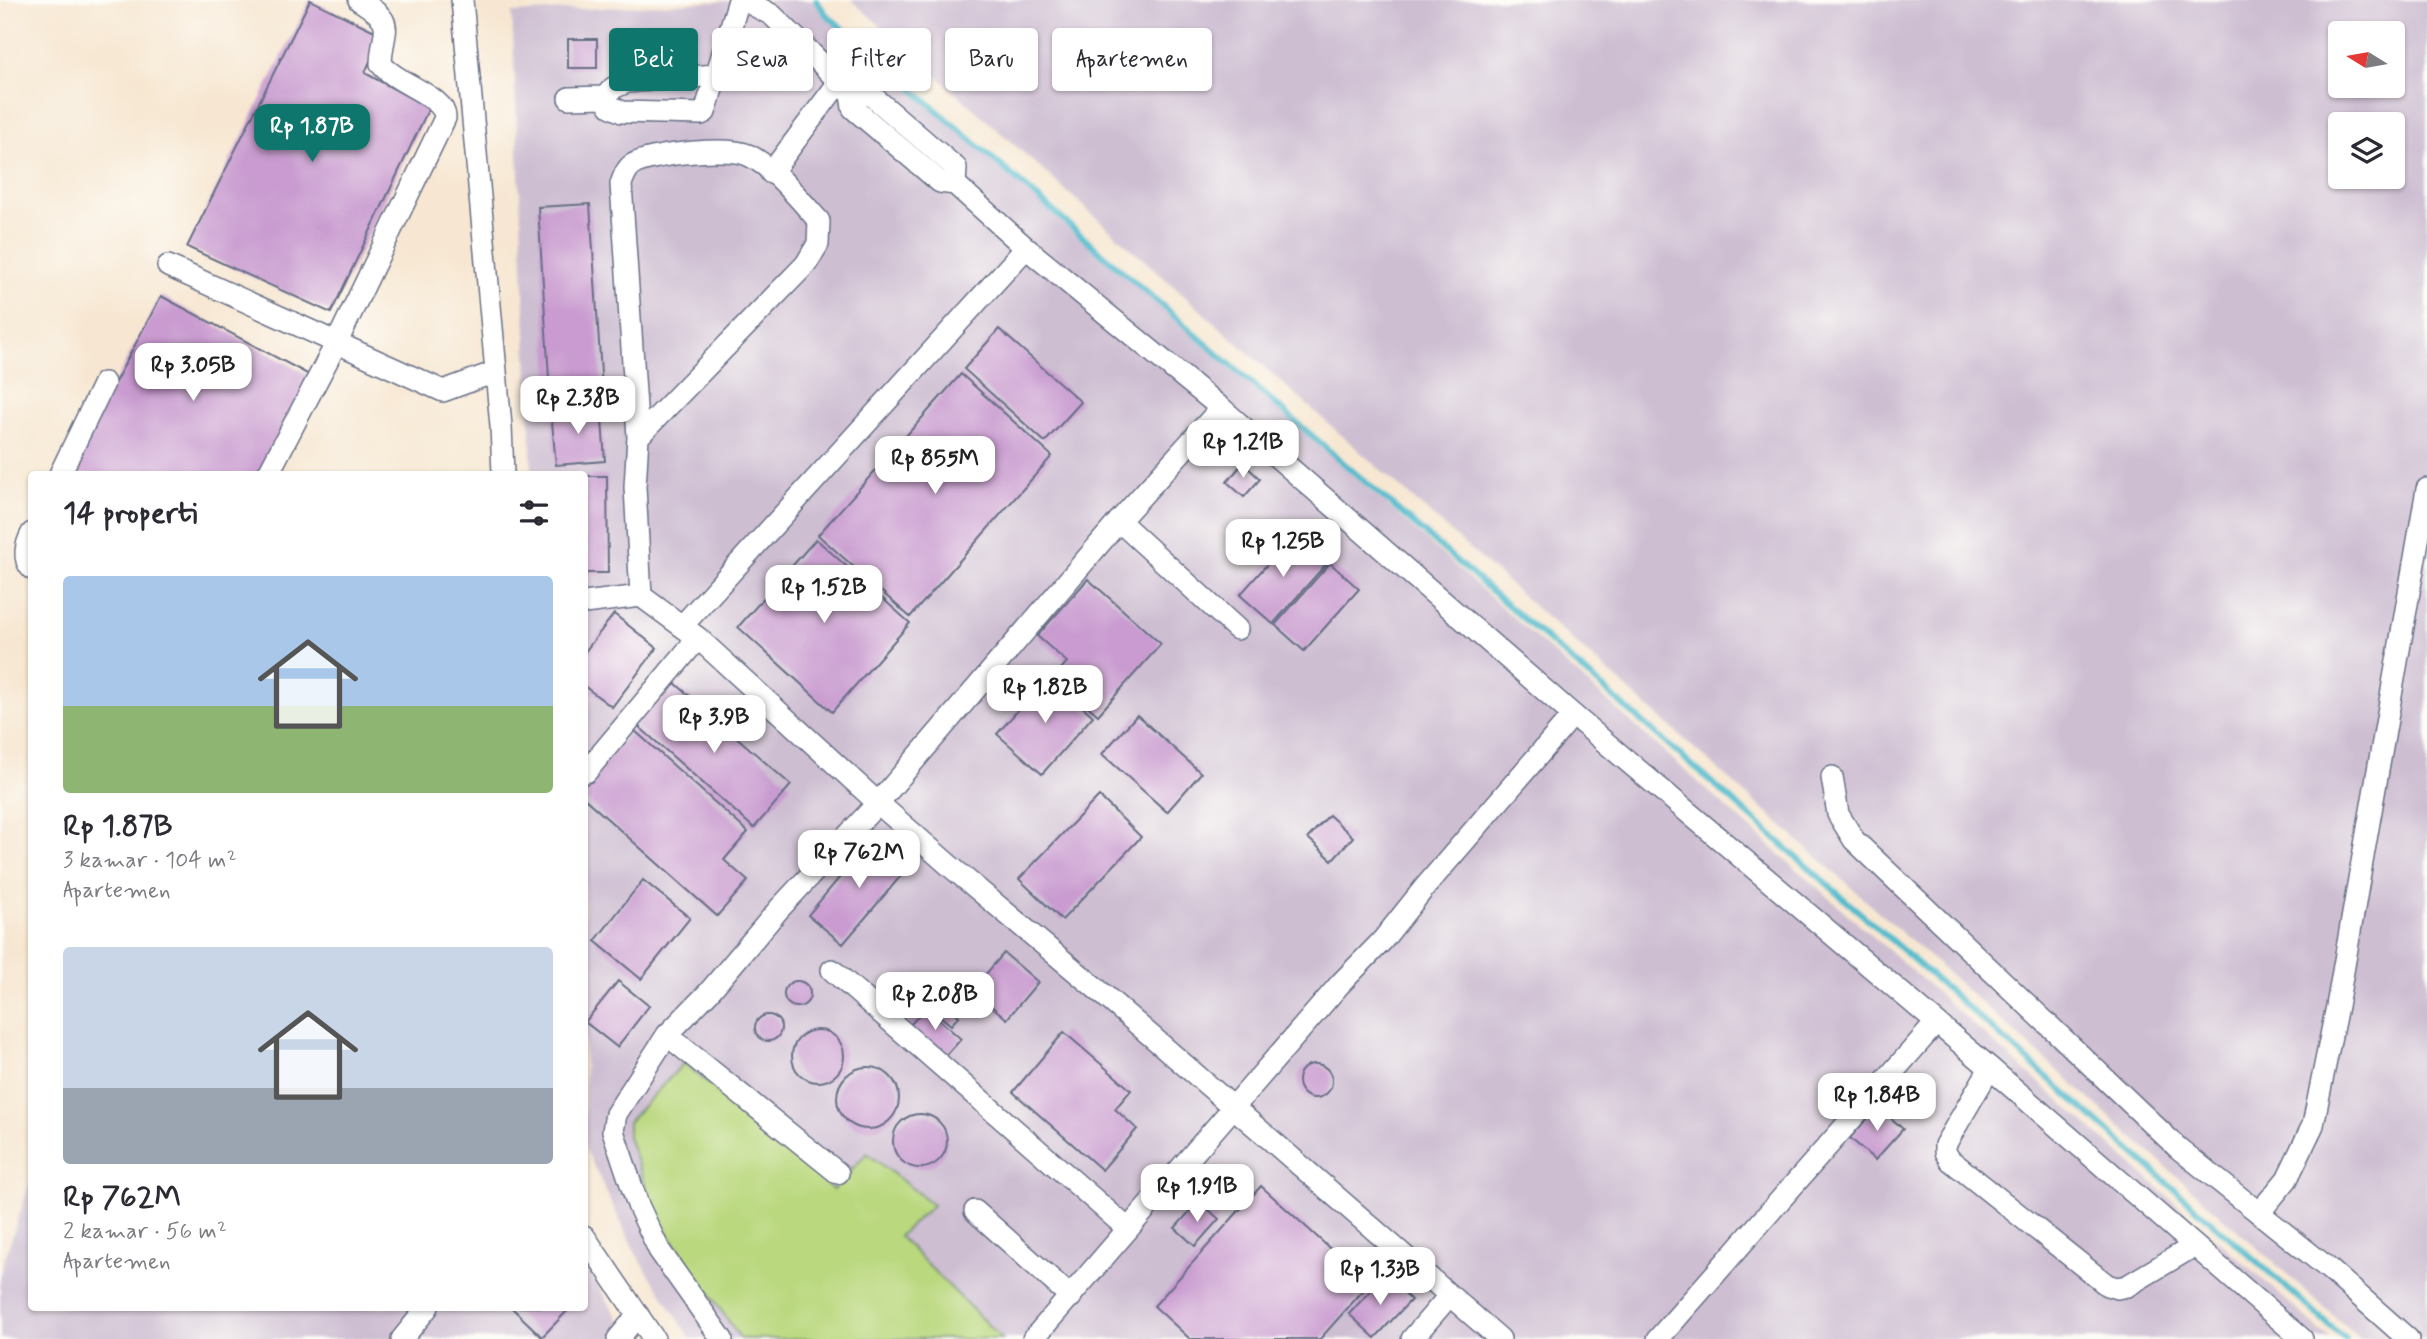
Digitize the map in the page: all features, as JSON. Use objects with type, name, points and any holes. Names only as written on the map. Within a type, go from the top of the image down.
[{"type":"lane","points":[[270,471],[342,345],[445,118],[444,108],[438,101],[395,78],[381,64],[386,25],[372,8],[359,0]]},
{"type":"lane","points":[[462,0],[503,471]]},
{"type":"lane","points":[[732,28],[741,0],[772,15],[827,70]]},
{"type":"lane","points":[[569,97],[605,97],[613,88],[627,82],[712,75]]},
{"type":"lane","points":[[605,97],[610,106],[622,112],[701,114],[707,108],[712,90]]},
{"type":"lane","points":[[771,173],[842,91]]},
{"type":"lane","points":[[856,91],[871,95],[956,168],[955,184],[1026,248],[1221,408],[1573,715],[1990,1068],[2295,1337]]},
{"type":"lane","points":[[638,437],[806,264],[818,244],[819,221],[782,180],[748,155],[697,150],[635,163],[626,171],[621,184],[638,437],[635,487],[641,596]]},
{"type":"lane","points":[[588,769],[690,632],[1026,248]]},
{"type":"lane","points":[[168,266],[443,391],[495,372]]},
{"type":"lane","points":[[61,471],[104,383]]},
{"type":"lane","points":[[722,1339],[659,1250],[638,1205],[613,1132],[616,1114],[667,1035],[709,992],[779,909],[878,803],[1119,521],[1221,408]]},
{"type":"lane","points":[[2259,1213],[2287,1180],[2313,1125],[2337,1006],[2427,489]]},
{"type":"lane","points":[[1119,521],[1237,629]]},
{"type":"lane","points":[[28,540],[28,566]]},
{"type":"lane","points":[[588,603],[641,596],[690,632],[878,803],[1500,1339]]},
{"type":"lane","points":[[1033,1339],[1573,715]]},
{"type":"lane","points":[[1832,778],[1838,814],[1854,840],[2178,1148],[2329,1269],[2408,1339]]},
{"type":"lane","points":[[832,970],[1128,1229]]},
{"type":"lane","points":[[1658,1339],[1936,1023]]},
{"type":"lane","points":[[667,1035],[838,1173]]},
{"type":"lane","points":[[1990,1068],[1945,1145],[1945,1152],[1950,1160],[2107,1285],[2117,1288],[2127,1286],[2194,1246]]},
{"type":"lane","points":[[975,1211],[1071,1297]]},
{"type":"lane","points":[[588,1242],[654,1339]]},
{"type":"lane","points":[[1412,1339],[1449,1296]]},
{"type":"lane","points":[[402,1339],[425,1311]]},
{"type":"lane","points":[[618,1339],[638,1315]]},
{"type":"shaded area","points":[[745,0],[812,0],[844,28],[827,28],[827,91],[916,91],[2330,1339],[691,1339],[635,1252],[588,1154],[588,471],[532,471],[512,13]]},
{"type":"shaded area","points":[[851,0],[2427,0],[2427,1339],[2360,1339],[954,91],[1038,91],[1038,28],[945,28],[945,83],[931,71],[931,28],[883,28]]},
{"type":"shaded area","points":[[28,1188],[28,1311],[588,1311],[588,1269],[631,1339],[0,1339],[0,1273]]},
{"type":"green space","points":[[684,1063],[833,1190],[867,1153],[933,1205],[899,1236],[1002,1339],[741,1339],[657,1217],[628,1137],[628,1122]]},
{"type":"building","points":[[310,0],[381,34],[365,73],[429,108],[331,313],[187,247]]},
{"type":"building","points":[[568,39],[597,39],[597,68],[568,68]]},
{"type":"building","points":[[590,204],[602,389],[550,393],[538,207]]},
{"type":"building","points":[[161,296],[315,378],[266,471],[68,471]]},
{"type":"building","points":[[999,329],[1081,402],[1045,442],[964,369]]},
{"type":"building","points":[[961,374],[1052,456],[910,617],[818,535]]},
{"type":"building","points":[[601,407],[605,461],[556,465],[551,411]]},
{"type":"building","points":[[1243,463],[1260,479],[1244,497],[1227,482]]},
{"type":"building","points":[[588,476],[607,476],[608,573],[588,573]]},
{"type":"building","points":[[1293,535],[1326,564],[1273,624],[1240,595]]},
{"type":"building","points":[[816,539],[910,623],[832,712],[738,627]]},
{"type":"building","points":[[1330,563],[1359,589],[1304,651],[1275,625]]},
{"type":"building","points":[[1088,579],[1161,644],[1098,715],[1054,677],[1067,662],[1037,636]]},
{"type":"building","points":[[614,614],[657,648],[612,707],[588,689],[588,648]]},
{"type":"building","points":[[1048,676],[1093,716],[1042,774],[997,734]]},
{"type":"building","points":[[675,683],[791,785],[754,828],[637,725]]},
{"type":"building","points":[[1137,715],[1201,773],[1167,812],[1102,754]]},
{"type":"building","points":[[634,730],[748,832],[724,860],[748,881],[717,916],[588,802],[588,782]]},
{"type":"building","points":[[1099,796],[1141,837],[1062,920],[1019,879]]},
{"type":"building","points":[[1329,815],[1353,837],[1332,860],[1308,838]]},
{"type":"building","points":[[875,835],[910,865],[843,944],[808,915]]},
{"type":"building","points":[[643,880],[690,918],[641,979],[595,941]]},
{"type":"building","points":[[1004,953],[1038,982],[1007,1019],[972,990]]},
{"type":"building","points":[[618,981],[649,1006],[617,1047],[588,1024],[588,1018]]},
{"type":"building","points":[[797,981],[807,984],[810,994],[807,1004],[797,1007],[787,1004],[784,994],[787,984]]},
{"type":"building","points":[[939,998],[959,1016],[951,1025],[930,1008]]},
{"type":"building","points":[[926,1008],[961,1039],[945,1057],[909,1026]]},
{"type":"building","points":[[768,1015],[778,1018],[781,1028],[778,1038],[768,1041],[758,1038],[755,1028],[758,1018]]},
{"type":"building","points":[[818,1030],[828,1032],[836,1038],[842,1046],[842,1066],[836,1074],[828,1080],[818,1082],[808,1080],[800,1074],[794,1066],[792,1056],[794,1046],[800,1038],[808,1032]]},
{"type":"building","points":[[1064,1032],[1131,1090],[1115,1109],[1137,1129],[1102,1170],[1013,1092]]},
{"type":"building","points":[[1315,1064],[1327,1069],[1332,1081],[1327,1093],[1315,1098],[1303,1093],[1298,1081],[1303,1069]]},
{"type":"building","points":[[868,1067],[880,1069],[890,1076],[897,1086],[897,1110],[890,1120],[880,1127],[868,1129],[856,1127],[846,1120],[839,1110],[837,1098],[839,1086],[846,1076],[856,1069]]},
{"type":"building","points":[[1878,1106],[1903,1129],[1875,1160],[1850,1138]]},
{"type":"building","points":[[920,1114],[939,1122],[947,1141],[939,1160],[920,1168],[901,1160],[893,1141],[901,1122]]},
{"type":"building","points":[[1261,1186],[1369,1284],[1320,1339],[1190,1339],[1154,1306]]},
{"type":"building","points":[[1199,1201],[1219,1219],[1195,1246],[1175,1228]]},
{"type":"building","points":[[1385,1275],[1411,1300],[1375,1338],[1349,1314]]},
{"type":"building","points":[[515,1311],[567,1311],[542,1337]]},
{"type":"waterway","points":[[816,0],[826,14],[1693,766],[2345,1339]]}]
